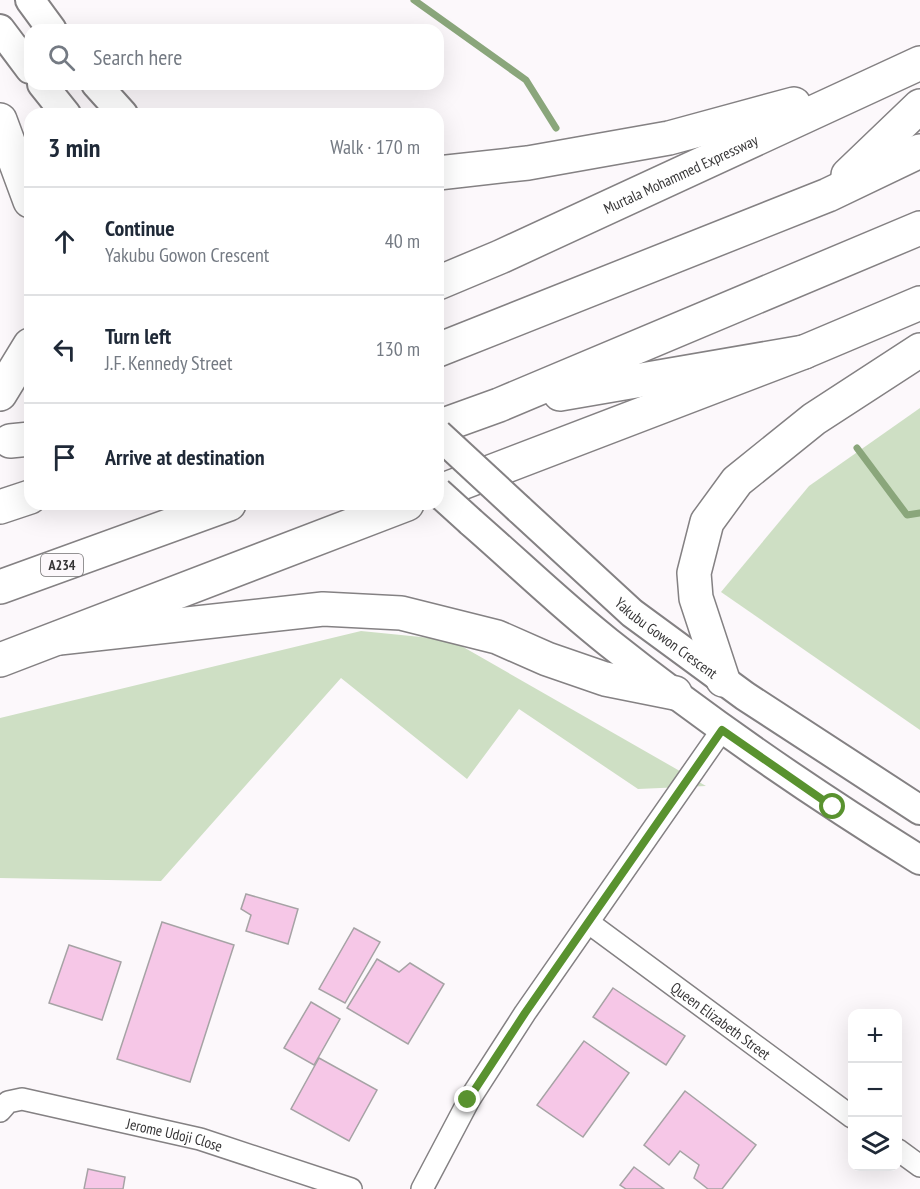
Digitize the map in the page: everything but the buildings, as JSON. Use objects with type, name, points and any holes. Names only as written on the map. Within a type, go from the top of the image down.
[{"type":"highway","name":"Murtala Mohammed Expressway","points":[[444,280],[920,63]]},
{"type":"highway","points":[[444,172],[528,163],[669,138],[882,80]]},
{"type":"highway","points":[[828,195],[920,106]]},
{"type":"highway","points":[[0,120],[24,185]]},
{"type":"highway","points":[[444,348],[828,195],[920,151]]},
{"type":"highway","points":[[444,425],[499,405],[920,228]]},
{"type":"highway","points":[[444,490],[804,352],[920,303]]},
{"type":"highway","points":[[723,680],[696,598],[694,573],[707,522],[737,481],[814,419],[920,350]]},
{"type":"highway","points":[[499,405],[804,352]]},
{"type":"highway","points":[[0,394],[24,355]]},
{"type":"highway","name":"A234","points":[[0,587],[212,510]]},
{"type":"highway","points":[[0,660],[391,510]]},
{"type":"highway","points":[[58,638],[323,609],[401,613],[497,637],[548,659],[605,679],[675,693]]},
{"type":"main road","points":[[30,0],[48,24]]},
{"type":"main road","points":[[0,29],[24,61]]},
{"type":"main road","points":[[47,90],[61,108]]},
{"type":"main road","points":[[101,90],[118,108]]},
{"type":"main road","name":"Yakubu Gowon Crescent","points":[[444,440],[632,614],[723,680],[920,810]]},
{"type":"main road","points":[[444,497],[607,641],[722,730],[833,807],[920,860]]},
{"type":"street","points":[[422,1189],[468,1100],[525,1013],[722,730]]},
{"type":"street","name":"Queen Elizabeth Street","points":[[589,922],[848,1114]]},
{"type":"street","name":"Jerome Udoji Close","points":[[0,1112],[8,1102],[22,1099],[200,1139],[351,1189]]},
{"type":"street","points":[[902,1153],[920,1166]]},
{"type":"green space","points":[[920,408],[920,730],[721,592],[809,486]]},
{"type":"green space","points":[[361,631],[451,640],[706,786],[638,789],[519,709],[467,779],[341,678],[161,881],[0,878],[0,718]]},
{"type":"waterway","points":[[414,0],[526,80],[556,128]]},
{"type":"waterway","points":[[857,448],[907,515],[920,513]]},
{"type":"route","points":[[468,1100],[525,1013],[722,730],[833,807]]}]
